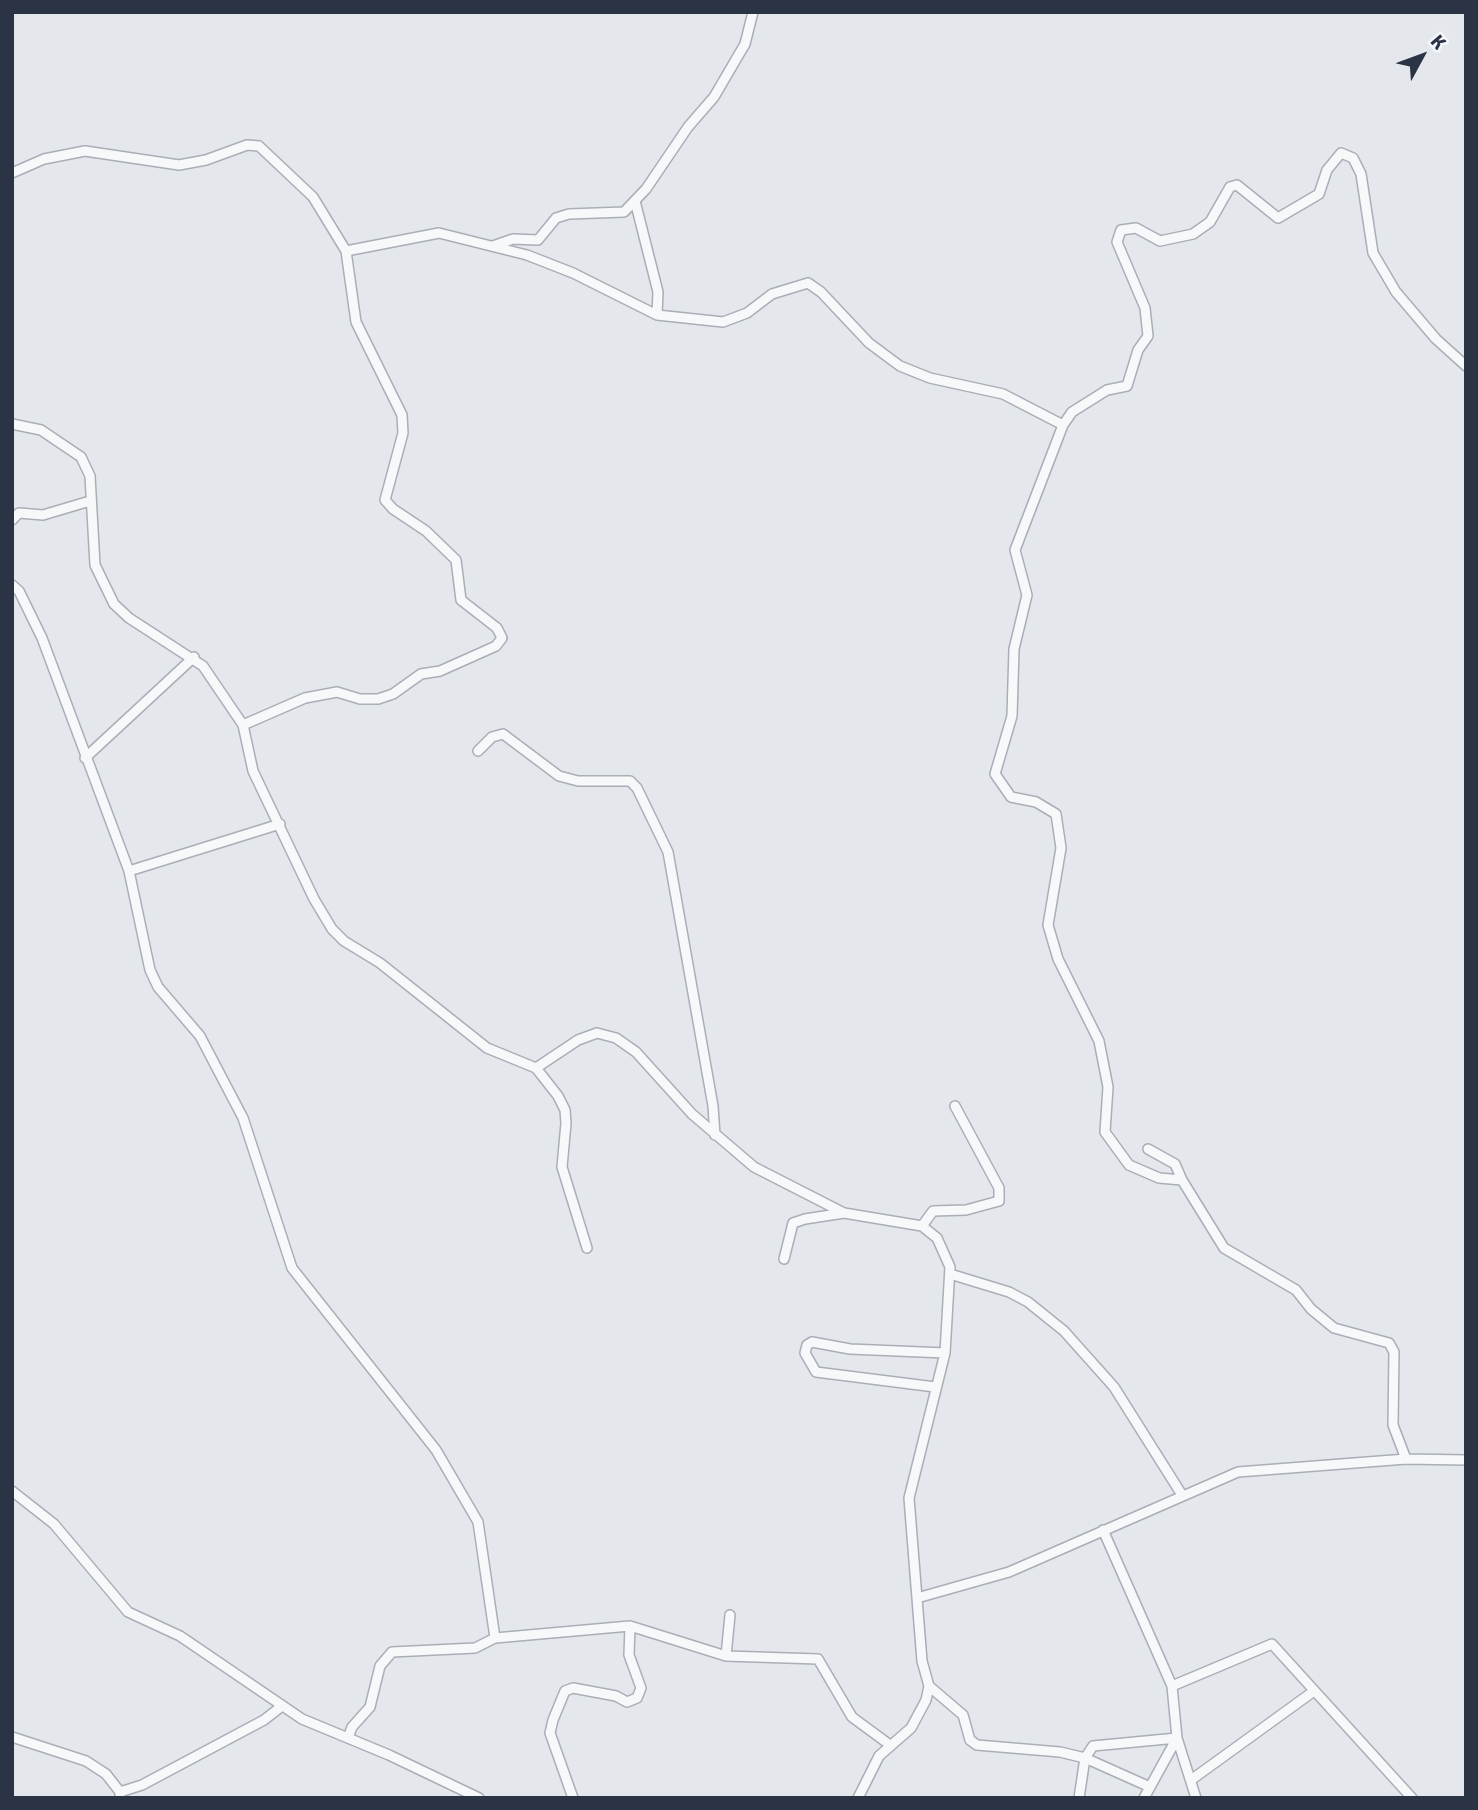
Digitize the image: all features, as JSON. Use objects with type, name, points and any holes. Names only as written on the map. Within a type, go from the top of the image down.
[{"type":"street","points":[[493,246],[513,239],[538,240],[556,218],[569,214],[624,212],[713,97],[745,44],[753,12]]},
{"type":"street","points":[[12,173],[44,159],[85,151],[116,153],[179,164],[206,160],[247,145],[259,146],[313,197],[346,250],[356,322],[402,415],[403,433],[385,499],[393,509],[426,531],[456,560],[461,600],[497,628],[502,638],[496,646],[474,656],[440,671],[421,674],[393,694],[378,699],[337,692],[305,698],[243,725]]},
{"type":"street","points":[[1182,1180],[1159,1178],[1129,1165],[1105,1132],[1108,1087],[1099,1041],[1058,958],[1048,925],[1061,848],[1056,814],[1036,802],[1011,797],[995,774],[1012,716],[1014,649],[1027,595],[1015,550],[1063,425],[1072,412],[1107,390],[1127,386],[1138,349],[1148,336],[1145,308],[1117,242],[1121,230],[1136,228],[1160,241],[1193,234],[1210,222],[1230,187],[1237,185],[1278,218],[1319,194],[1327,170],[1341,153],[1353,158],[1361,174],[1373,253],[1396,292],[1436,340],[1466,366]]},
{"type":"street","points":[[635,201],[658,292],[657,316]]},
{"type":"street","points":[[346,250],[439,233],[493,246],[573,273],[657,316],[723,322],[747,313],[772,294],[808,283],[821,292],[869,343],[900,366],[930,378],[1003,394],[1063,425]]},
{"type":"street","points":[[12,424],[41,430],[81,457],[90,476],[95,565],[114,604],[129,618],[194,657],[204,666],[243,725],[253,771],[314,899],[332,929],[344,941],[380,963],[487,1048],[536,1068],[558,1096],[565,1110],[562,1167],[587,1248]]},
{"type":"street","points":[[12,520],[19,513],[43,514],[90,501]]},
{"type":"street","points":[[12,585],[19,591],[42,638],[129,871],[150,970],[158,987],[200,1036],[243,1118],[292,1268],[436,1450],[478,1522],[495,1638]]},
{"type":"street","points":[[85,758],[194,657]]},
{"type":"street","points":[[478,751],[492,737],[503,734],[559,776],[578,781],[630,781],[637,788],[661,832],[668,852],[713,1106],[715,1135]]},
{"type":"street","points":[[129,871],[279,824]]},
{"type":"street","points":[[536,1068],[578,1040],[597,1033],[616,1038],[636,1052],[715,1135],[754,1167],[844,1213],[922,1226],[937,1238],[950,1267],[945,1353],[909,1497],[922,1661],[929,1686],[926,1700],[911,1728],[890,1745],[873,1766],[858,1798]]},
{"type":"street","points":[[922,1226],[933,1210],[966,1210],[999,1201],[999,1188],[955,1106]]},
{"type":"street","points":[[1148,1149],[1175,1164],[1224,1248],[1296,1290],[1311,1308],[1334,1328],[1389,1343],[1394,1352],[1393,1425],[1406,1459]]},
{"type":"street","points":[[785,1259],[793,1223],[844,1213]]},
{"type":"street","points":[[950,1274],[1009,1292],[1028,1302],[1064,1331],[1114,1387],[1182,1495]]},
{"type":"street","points":[[935,1387],[816,1373],[805,1353],[807,1345],[812,1342],[850,1349],[945,1353]]},
{"type":"street","points":[[918,1598],[1009,1572],[1238,1472],[1406,1459],[1466,1460]]},
{"type":"street","points":[[12,1491],[54,1524],[128,1612],[180,1636],[302,1719],[479,1798]]},
{"type":"street","points":[[1103,1530],[1172,1686],[1177,1738],[1196,1798]]},
{"type":"street","points":[[726,1656],[730,1615]]},
{"type":"street","points":[[573,1798],[550,1733],[553,1720],[565,1691],[573,1688],[616,1696],[627,1702],[637,1698],[640,1688],[629,1655],[630,1626]]},
{"type":"street","points":[[348,1738],[352,1727],[370,1707],[380,1666],[392,1652],[475,1648],[495,1638],[630,1626],[726,1656],[818,1659],[852,1717],[890,1745]]},
{"type":"street","points":[[1172,1686],[1272,1644],[1412,1798]]},
{"type":"street","points":[[929,1686],[962,1715],[971,1740],[977,1745],[1060,1752],[1085,1758],[1150,1787]]},
{"type":"street","points":[[1191,1780],[1314,1690]]},
{"type":"street","points":[[12,1737],[93,1765],[120,1795],[264,1720],[282,1706]]},
{"type":"street","points":[[1079,1798],[1085,1758],[1093,1746],[1177,1738]]},
{"type":"street","points":[[1144,1798],[1177,1738]]}]
